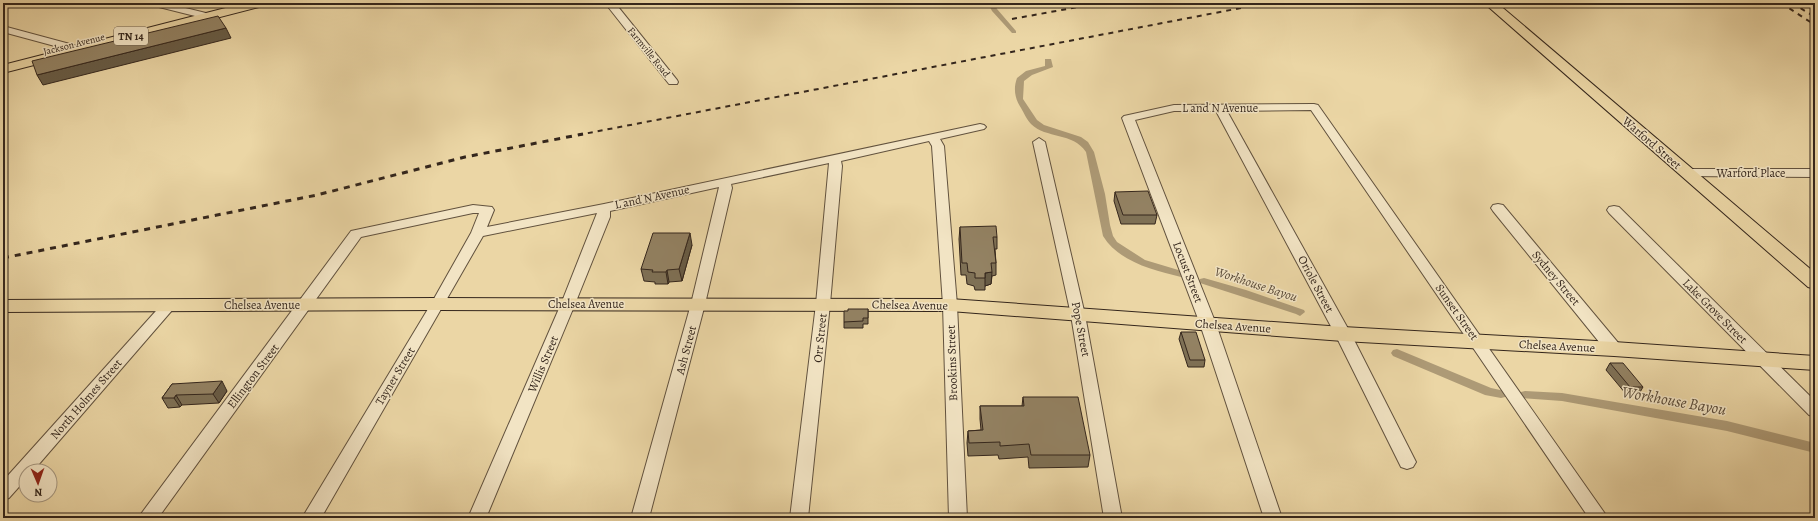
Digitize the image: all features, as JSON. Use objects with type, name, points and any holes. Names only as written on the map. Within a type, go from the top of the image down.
[{"type":"main road","name":"Jackson Avenue","points":[[202,15],[238,3]]},
{"type":"main road","name":"Jackson Avenue","points":[[3,68],[71,48],[202,15],[259,3]]},
{"type":"main road","name":"Warford Street","points":[[1490,3],[1815,283]]},
{"type":"main road","name":"Jackson Avenue","points":[[3,62],[71,48]]},
{"type":"main road","name":"Chelsea Avenue","points":[[3,306],[823,304],[950,306],[1343,334],[1614,349],[1815,363]]},
{"type":"street","points":[[154,3],[202,15]]},
{"type":"street","points":[[610,4],[624,3]]},
{"type":"street","name":"Farmville Road","points":[[610,4],[673,82]]},
{"type":"street","points":[[3,29],[71,48]]},
{"type":"street","name":"L and N Avenue","points":[[1128,118],[1174,108],[1314,107]]},
{"type":"street","name":"Sunset Street","points":[[1314,107],[1599,518]]},
{"type":"street","name":"Oriole Street","points":[[1220,108],[1343,334],[1407,462]]},
{"type":"street","name":"Locust Street","points":[[1128,118],[1208,324],[1273,518]]},
{"type":"street","name":"L and N Avenue","points":[[478,233],[604,208],[980,127]]},
{"type":"street","name":"Brookins Street","points":[[934,138],[938,146],[950,306],[958,518]]},
{"type":"street","name":"Pope Street","points":[[1039,142],[1078,315],[1113,518]]},
{"type":"street","name":"Orr Street","points":[[799,518],[823,304],[836,166],[834,159]]},
{"type":"street","name":"Warford Place","points":[[1688,173],[1815,173]]},
{"type":"street","name":"Ash Street","points":[[640,518],[698,304],[726,188],[724,182]]},
{"type":"street","name":"Willis Street","points":[[477,518],[568,304],[603,217],[604,208]]},
{"type":"street","name":"Sydney Street","points":[[1498,208],[1614,349]]},
{"type":"street","name":"Ellington Street","points":[[148,518],[306,305],[356,234],[473,209],[487,210],[478,233]]},
{"type":"street","name":"Lake Grove Street","points":[[1614,210],[1815,411]]},
{"type":"street","name":"Tayner Street","points":[[311,518],[438,304],[478,233]]},
{"type":"street","name":"North Holmes Street","points":[[3,493],[169,305]]},
{"type":"building","points":[[218,16],[226,28],[37,75],[32,61]]},
{"type":"building","points":[[1148,191],[1157,215],[1123,215],[1115,192]]},
{"type":"building","points":[[996,226],[997,237],[993,237],[996,263],[991,263],[992,272],[985,273],[985,278],[975,278],[975,273],[968,272],[967,263],[962,263],[960,227]]},
{"type":"building","points":[[653,233],[690,233],[679,269],[667,270],[666,272],[652,272],[653,270],[641,269]]},
{"type":"building","points":[[848,309],[868,309],[868,318],[863,318],[863,321],[844,322],[844,311],[848,311]]},
{"type":"building","points":[[1181,332],[1196,332],[1205,360],[1190,360]]},
{"type":"building","points":[[1610,363],[1623,363],[1643,387],[1630,387]]},
{"type":"building","points":[[222,381],[213,394],[176,395],[174,398],[162,398],[172,384]]},
{"type":"building","points":[[1023,397],[1078,397],[1090,455],[1031,455],[1029,444],[1000,446],[1000,442],[969,443],[968,431],[983,430],[980,406],[1024,406]]},
{"type":"waterway","name":"Workhouse Bayou","points":[[991,3],[994,10],[1014,32]]},
{"type":"waterway","name":"Workhouse Bayou","points":[[1048,61],[1049,67],[1029,73],[1020,80],[1019,99],[1034,122],[1041,127],[1078,139],[1085,144],[1090,152],[1100,194],[1105,225],[1108,236],[1113,244],[1141,262],[1181,274]]},
{"type":"waterway","name":"Workhouse Bayou","points":[[1204,281],[1242,292],[1300,312]]},
{"type":"waterway","name":"Workhouse Bayou","points":[[1397,353],[1489,392],[1501,394]]},
{"type":"waterway","name":"Workhouse Bayou","points":[[1525,395],[1562,397],[1727,426],[1815,448]]},
{"type":"railway","points":[[1012,19],[1100,3]]},
{"type":"railway","points":[[578,135],[1267,3]]},
{"type":"railway","points":[[1781,3],[1815,25]]},
{"type":"railway","points":[[1792,3],[1815,17]]},
{"type":"railway","points":[[3,258],[317,195],[465,157],[583,134]]}]
